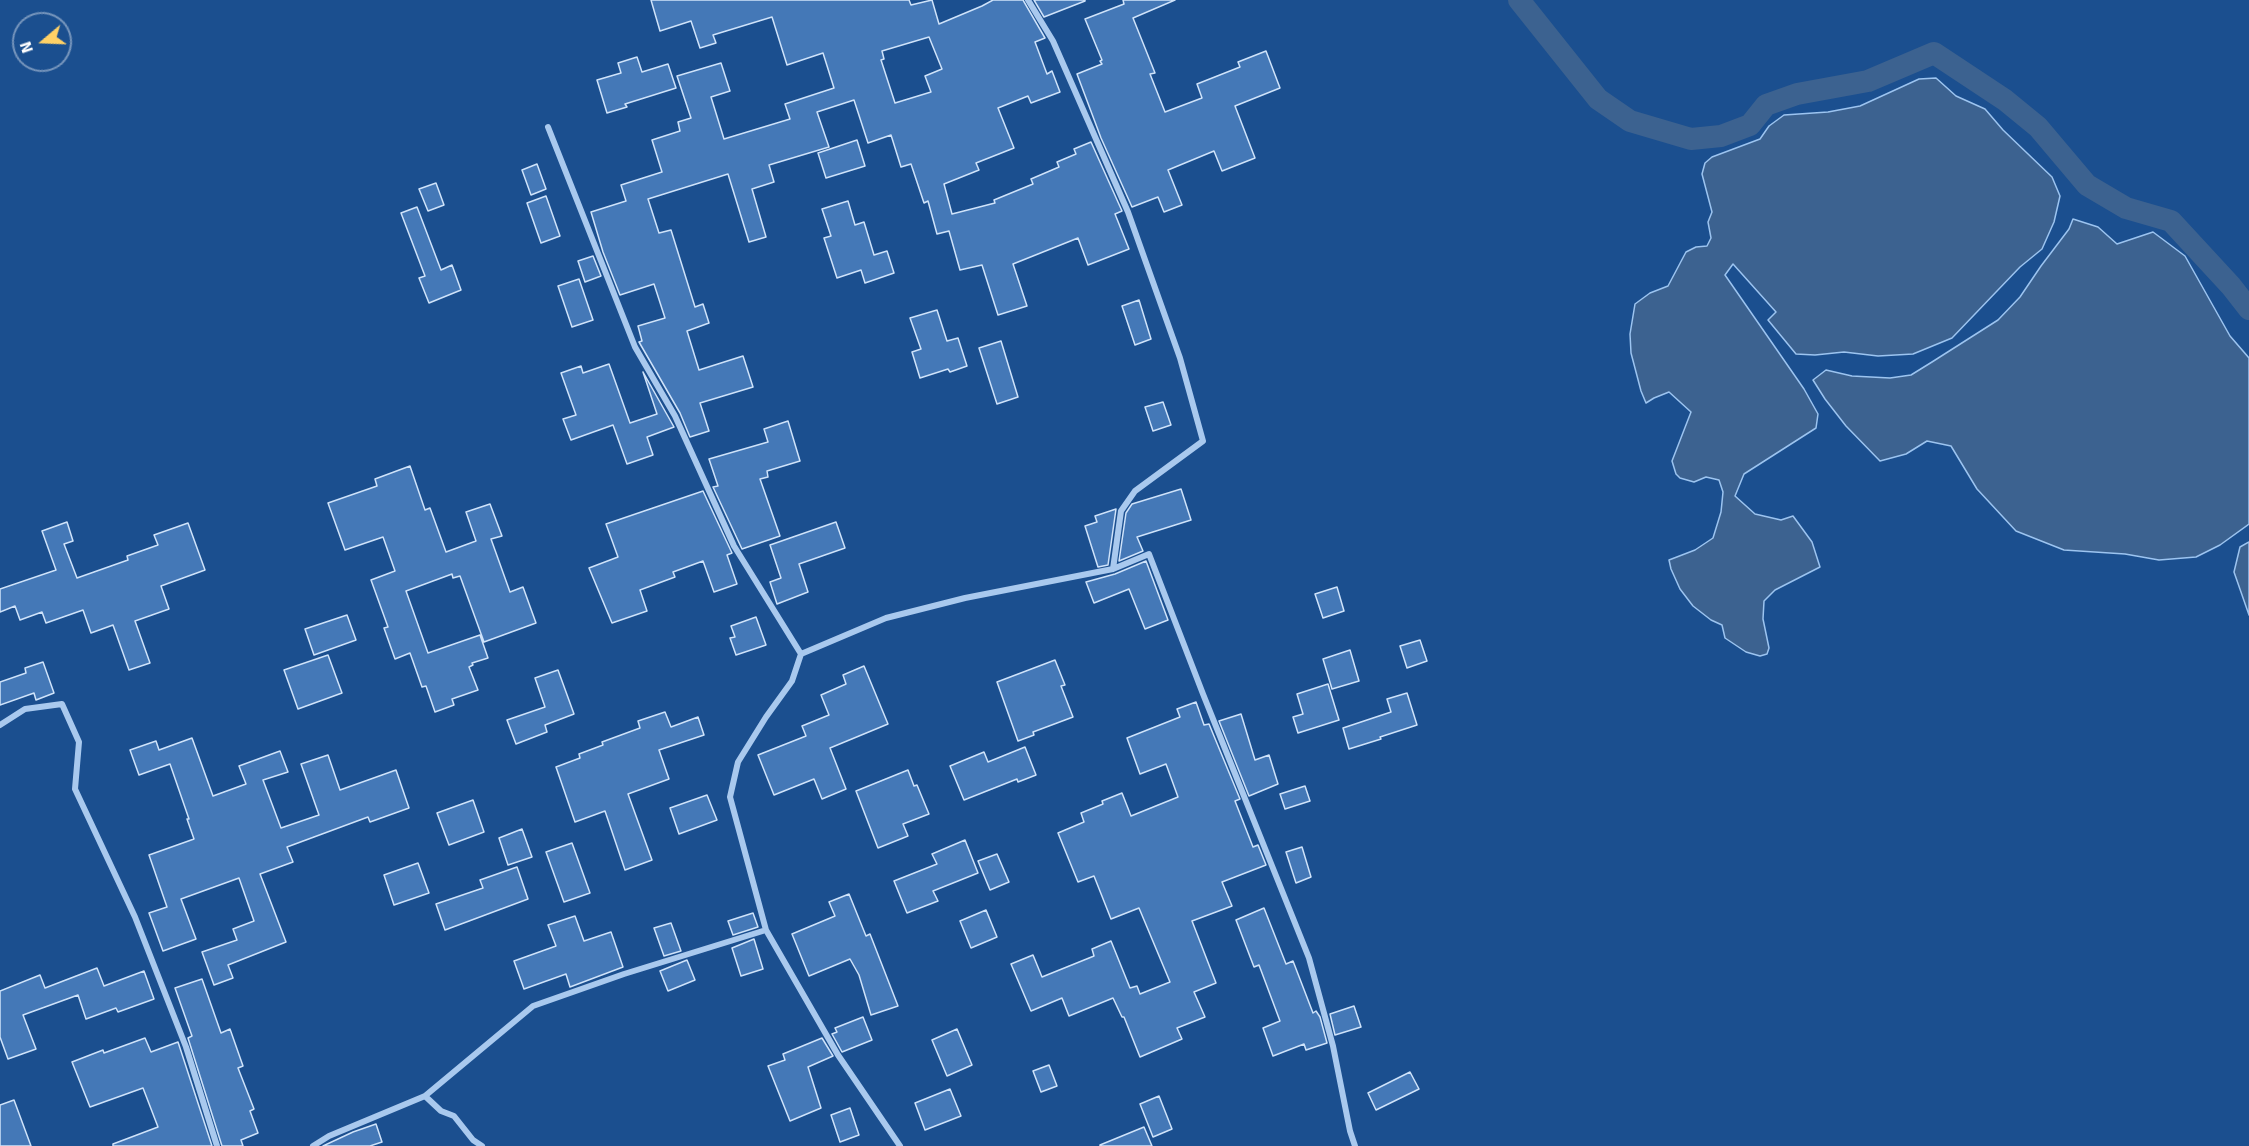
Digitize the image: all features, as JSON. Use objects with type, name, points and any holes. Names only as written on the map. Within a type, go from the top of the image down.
[{"type":"street","points":[[1028,0],[1053,41],[1128,212],[1180,358],[1203,441],[1135,491],[1122,511],[1113,569]]},
{"type":"street","points":[[548,127],[635,347],[675,416],[734,546],[801,654]]},
{"type":"street","points":[[900,1146],[838,1055],[766,930],[730,797],[738,762],[792,681],[801,654],[886,618],[965,598],[1113,569],[1149,554],[1308,958],[1334,1046],[1350,1131],[1355,1146]]},
{"type":"street","points":[[0,725],[25,709],[62,704],[79,742],[75,789],[135,917],[186,1047],[217,1146]]},
{"type":"street","points":[[314,1146],[329,1136],[425,1096],[533,1006],[624,974],[766,930]]},
{"type":"street","points":[[425,1096],[441,1111],[454,1116],[473,1140],[482,1146]]},
{"type":"water","points":[[1936,78],[1956,96],[1985,109],[2003,130],[2052,177],[2060,196],[2054,222],[2042,249],[2020,267],[1952,338],[1913,354],[1878,356],[1844,352],[1796,354],[1768,320],[1776,312],[1733,264],[1725,275],[1804,389],[1818,414],[1816,428],[1744,474],[1735,496],[1755,514],[1781,520],[1793,516],[1812,542],[1820,567],[1775,590],[1764,601],[1763,619],[1769,648],[1767,654],[1760,656],[1746,652],[1725,638],[1722,625],[1711,620],[1693,606],[1680,589],[1671,569],[1669,560],[1695,550],[1713,538],[1721,512],[1723,492],[1719,480],[1706,477],[1694,482],[1680,478],[1676,474],[1672,461],[1691,412],[1669,392],[1646,403],[1631,353],[1630,334],[1635,304],[1650,293],[1668,286],[1686,252],[1696,247],[1707,246],[1711,238],[1708,222],[1712,212],[1702,174],[1705,163],[1712,157],[1760,139],[1769,126],[1784,115],[1828,112],[1860,106],[1919,79]]},
{"type":"water","points":[[2073,219],[2098,227],[2117,244],[2153,232],[2185,256],[2230,336],[2249,358],[2249,524],[2220,545],[2196,557],[2159,560],[2125,554],[2064,550],[2016,531],[1977,489],[1951,446],[1927,441],[1906,454],[1880,461],[1846,426],[1813,380],[1826,370],[1852,376],[1890,378],[1911,375],[1932,362],[1998,320],[2020,297],[2069,229]]},
{"type":"water","points":[[2249,542],[2249,615],[2234,572],[2240,547]]},
{"type":"building","points":[[651,0],[909,0],[911,5],[932,0],[939,24],[993,0],[1023,0],[1045,38],[1035,42],[1047,74],[1052,71],[1060,92],[1031,103],[1028,96],[998,108],[1014,148],[976,163],[979,170],[944,184],[952,214],[995,203],[994,200],[1033,184],[1031,179],[1059,167],[1057,162],[1076,154],[1074,149],[1091,142],[1122,211],[1115,214],[1129,249],[1088,265],[1078,238],[1013,264],[1027,306],[998,315],[982,265],[960,270],[949,231],[937,234],[928,201],[924,203],[911,164],[901,167],[891,135],[868,143],[854,100],[817,112],[829,147],[769,165],[774,182],[752,189],[766,237],[749,242],[728,174],[648,199],[659,233],[671,230],[695,307],[703,304],[709,323],[687,331],[699,370],[743,356],[753,387],[700,403],[709,431],[690,437],[680,413],[639,342],[642,341],[638,326],[665,318],[654,284],[620,295],[603,252],[591,212],[626,201],[621,185],[662,172],[652,140],[680,131],[678,122],[691,118],[677,76],[721,63],[730,91],[711,97],[724,139],[790,119],[785,104],[834,88],[823,53],[787,65],[772,17],[713,35],[716,43],[700,48],[691,21],[660,31]],"holes":[[[929,37],[942,69],[925,76],[931,92],[895,103],[881,60],[884,59],[882,51]]]},
{"type":"building","points":[[1034,0],[1085,0],[1085,1],[1044,17]]},
{"type":"building","points":[[1123,0],[1175,0],[1133,18],[1155,73],[1150,74],[1165,112],[1202,98],[1197,84],[1240,67],[1238,62],[1266,51],[1280,88],[1235,106],[1255,158],[1222,171],[1214,151],[1168,170],[1182,205],[1164,212],[1158,197],[1132,207],[1101,138],[1077,74],[1102,64],[1085,19],[1124,4]]},
{"type":"building","points":[[637,57],[642,72],[668,64],[676,88],[625,104],[627,107],[607,113],[597,80],[621,73],[618,63]]},
{"type":"building","points":[[857,140],[865,166],[826,178],[818,153]]},
{"type":"building","points":[[537,164],[546,189],[531,195],[522,170]]},
{"type":"building","points":[[436,183],[444,205],[428,211],[419,189]]},
{"type":"building","points":[[546,196],[560,236],[541,243],[527,203]]},
{"type":"building","points":[[848,201],[855,225],[864,222],[874,255],[887,251],[894,273],[865,283],[861,270],[837,278],[824,238],[831,236],[822,209]]},
{"type":"building","points":[[417,207],[441,270],[452,265],[461,290],[429,303],[419,278],[425,276],[401,213]]},
{"type":"building","points":[[593,256],[601,276],[585,282],[578,261]]},
{"type":"building","points":[[579,279],[593,320],[572,327],[558,286]]},
{"type":"building","points":[[1139,300],[1151,339],[1135,345],[1122,306]]},
{"type":"building","points":[[937,310],[947,341],[958,338],[967,366],[920,378],[912,352],[921,349],[910,318]]},
{"type":"building","points":[[1001,341],[1018,397],[997,404],[979,348]]},
{"type":"building","points":[[609,364],[630,423],[657,414],[643,372],[674,427],[647,437],[653,455],[627,464],[613,425],[571,440],[563,419],[576,415],[561,373],[581,366],[583,373]]},
{"type":"building","points":[[1163,402],[1171,425],[1153,431],[1145,407]]},
{"type":"building","points":[[788,421],[800,461],[767,471],[768,477],[760,479],[780,536],[742,549],[713,487],[718,486],[709,459],[768,442],[764,429]]},
{"type":"building","points":[[410,466],[425,510],[430,508],[446,552],[476,541],[466,512],[490,504],[502,536],[491,539],[510,592],[523,587],[536,623],[484,642],[460,576],[453,578],[452,574],[406,591],[428,653],[480,635],[488,658],[472,663],[473,665],[469,667],[478,690],[452,699],[454,705],[435,712],[426,686],[422,687],[410,653],[395,659],[384,628],[388,627],[371,580],[395,571],[383,537],[345,550],[328,503],[377,486],[375,479]]},
{"type":"building","points":[[1181,489],[1191,520],[1137,537],[1143,551],[1119,561],[1126,513],[1132,504]]},
{"type":"building","points":[[703,491],[732,553],[727,555],[737,584],[714,592],[703,561],[673,572],[675,577],[640,590],[647,611],[612,623],[589,568],[618,557],[606,524]]},
{"type":"building","points":[[1116,509],[1108,565],[1098,567],[1085,526],[1097,522],[1095,516]]},
{"type":"building","points":[[67,522],[73,541],[64,544],[77,578],[128,560],[127,556],[158,545],[154,535],[188,523],[205,570],[161,586],[169,609],[135,621],[150,663],[129,670],[113,625],[91,633],[83,610],[46,623],[42,612],[20,620],[15,606],[0,612],[0,589],[56,570],[42,531]]},
{"type":"building","points":[[836,522],[845,548],[799,564],[808,592],[777,604],[770,582],[781,578],[770,545]]},
{"type":"building","points":[[1146,561],[1168,620],[1145,629],[1129,589],[1094,603],[1086,582],[1115,574]]},
{"type":"building","points":[[1337,587],[1344,611],[1323,618],[1315,594]]},
{"type":"building","points":[[347,615],[356,640],[314,655],[305,629]]},
{"type":"building","points":[[756,617],[766,645],[736,655],[730,638],[735,637],[731,626]]},
{"type":"building","points":[[1420,640],[1427,661],[1407,668],[1400,646]]},
{"type":"building","points":[[1350,650],[1359,681],[1332,689],[1323,659]]},
{"type":"building","points":[[328,655],[342,693],[298,709],[284,670]]},
{"type":"building","points":[[1055,660],[1065,685],[1061,686],[1073,717],[1033,732],[1034,735],[1018,741],[997,682]]},
{"type":"building","points":[[43,662],[54,693],[36,700],[34,693],[0,705],[0,682],[26,673],[25,668]]},
{"type":"building","points":[[864,666],[888,724],[830,748],[846,789],[822,799],[814,779],[774,795],[758,755],[806,736],[802,726],[829,715],[821,695],[846,684],[843,675]]},
{"type":"building","points":[[558,670],[574,714],[545,725],[547,732],[516,744],[507,720],[545,707],[535,678]]},
{"type":"building","points":[[1328,684],[1339,720],[1298,733],[1293,717],[1303,714],[1297,694]]},
{"type":"building","points":[[1407,693],[1417,725],[1349,749],[1343,728],[1391,712],[1387,699]]},
{"type":"building","points":[[1196,702],[1204,725],[1209,724],[1240,799],[1235,801],[1253,847],[1258,845],[1266,865],[1222,882],[1232,906],[1192,921],[1216,983],[1194,992],[1205,1017],[1177,1028],[1182,1039],[1140,1057],[1124,1017],[1113,998],[1069,1016],[1062,998],[1031,1011],[1011,964],[1033,955],[1042,977],[1094,956],[1092,949],[1111,941],[1130,988],[1137,986],[1140,994],[1170,982],[1139,908],[1111,919],[1094,876],[1078,882],[1058,833],[1084,822],[1081,813],[1122,793],[1131,816],[1178,797],[1166,764],[1140,774],[1127,738],[1180,717],[1177,709]]},
{"type":"building","points":[[665,712],[671,727],[698,717],[704,735],[659,750],[669,779],[628,794],[652,860],[625,870],[605,811],[575,822],[556,767],[580,758],[579,754],[603,745],[602,742],[640,728],[638,721]]},
{"type":"building","points":[[1241,714],[1255,760],[1269,755],[1278,784],[1249,796],[1219,721]]},
{"type":"building","points":[[192,738],[213,796],[246,784],[239,766],[280,751],[288,772],[263,780],[281,828],[319,815],[301,764],[328,755],[340,790],[396,770],[409,808],[370,822],[368,817],[287,847],[293,862],[260,874],[286,942],[228,965],[233,978],[214,985],[202,952],[237,940],[233,929],[254,921],[239,878],[181,899],[196,939],[163,951],[149,913],[167,907],[149,855],[194,839],[170,764],[139,775],[130,750],[156,741],[159,750]]},
{"type":"building","points":[[1025,747],[1036,775],[1018,782],[1017,779],[964,800],[950,766],[984,752],[988,762]]},
{"type":"building","points":[[908,770],[929,814],[903,824],[908,836],[878,848],[856,791]]},
{"type":"building","points":[[1305,786],[1310,801],[1285,809],[1280,794]]},
{"type":"building","points":[[707,795],[717,820],[679,834],[670,808]]},
{"type":"building","points":[[473,800],[484,832],[449,845],[437,813]]},
{"type":"building","points":[[522,829],[532,857],[508,865],[499,838]]},
{"type":"building","points":[[965,840],[978,873],[933,891],[938,901],[907,913],[894,881],[937,864],[932,854]]},
{"type":"building","points":[[572,843],[590,893],[564,902],[546,852]]},
{"type":"building","points":[[1302,847],[1311,877],[1296,883],[1286,852]]},
{"type":"building","points":[[997,854],[1009,882],[990,890],[978,861]]},
{"type":"building","points":[[418,863],[429,893],[394,905],[384,875]]},
{"type":"building","points":[[517,867],[528,899],[445,930],[436,904],[483,888],[480,880]]},
{"type":"building","points":[[849,894],[866,936],[870,934],[898,1006],[871,1015],[859,975],[850,959],[809,976],[792,934],[835,916],[829,902]]},
{"type":"building","points":[[1264,908],[1286,964],[1293,961],[1313,1013],[1316,1011],[1320,1017],[1327,1043],[1306,1050],[1304,1044],[1273,1056],[1263,1028],[1280,1021],[1259,965],[1254,967],[1236,920]]},
{"type":"building","points":[[986,910],[997,937],[971,948],[960,921]]},
{"type":"building","points":[[753,913],[758,927],[733,935],[728,921]]},
{"type":"building","points":[[575,916],[584,941],[611,932],[623,967],[570,987],[566,974],[524,989],[514,961],[556,946],[548,925]]},
{"type":"building","points":[[671,923],[681,951],[664,956],[654,928]]},
{"type":"building","points":[[754,939],[763,969],[741,976],[732,948]]},
{"type":"building","points":[[687,960],[695,980],[668,991],[660,971]]},
{"type":"building","points":[[97,968],[104,986],[144,971],[154,999],[118,1012],[116,1008],[86,1019],[78,995],[23,1015],[36,1049],[8,1059],[0,1037],[0,991],[40,975],[45,988]]},
{"type":"building","points":[[202,979],[221,1033],[230,1029],[243,1066],[238,1068],[254,1109],[250,1111],[258,1133],[241,1140],[243,1146],[222,1146],[188,1038],[192,1036],[175,988]]},
{"type":"building","points":[[1354,1006],[1361,1027],[1335,1035],[1330,1014]]},
{"type":"building","points":[[863,1017],[872,1040],[842,1052],[832,1034],[837,1032],[835,1028]]},
{"type":"building","points":[[957,1029],[972,1065],[947,1076],[932,1040]]},
{"type":"building","points":[[145,1038],[151,1052],[178,1042],[212,1146],[113,1146],[113,1144],[158,1127],[143,1088],[90,1107],[72,1062]]},
{"type":"building","points":[[822,1038],[833,1056],[808,1067],[821,1108],[790,1121],[768,1066],[785,1060],[783,1054]]},
{"type":"building","points":[[1049,1065],[1057,1086],[1041,1092],[1033,1071]]},
{"type":"building","points":[[1410,1072],[1419,1089],[1376,1110],[1368,1093]]},
{"type":"building","points":[[950,1089],[961,1116],[925,1130],[915,1103]]},
{"type":"building","points":[[1159,1096],[1172,1129],[1153,1137],[1140,1104]]},
{"type":"building","points":[[14,1100],[31,1146],[0,1146],[0,1105]]},
{"type":"building","points":[[850,1108],[859,1135],[840,1142],[831,1115]]},
{"type":"building","points":[[376,1124],[382,1142],[370,1146],[323,1146],[353,1132]]},
{"type":"building","points":[[1144,1127],[1152,1146],[1100,1146],[1100,1145]]},
{"type":"waterway","points":[[1519,0],[1598,99],[1630,121],[1691,139],[1721,136],[1750,125],[1766,105],[1797,94],[1868,81],[1934,53],[2005,100],[2038,127],[2087,185],[2126,208],[2171,221],[2249,309]]}]
